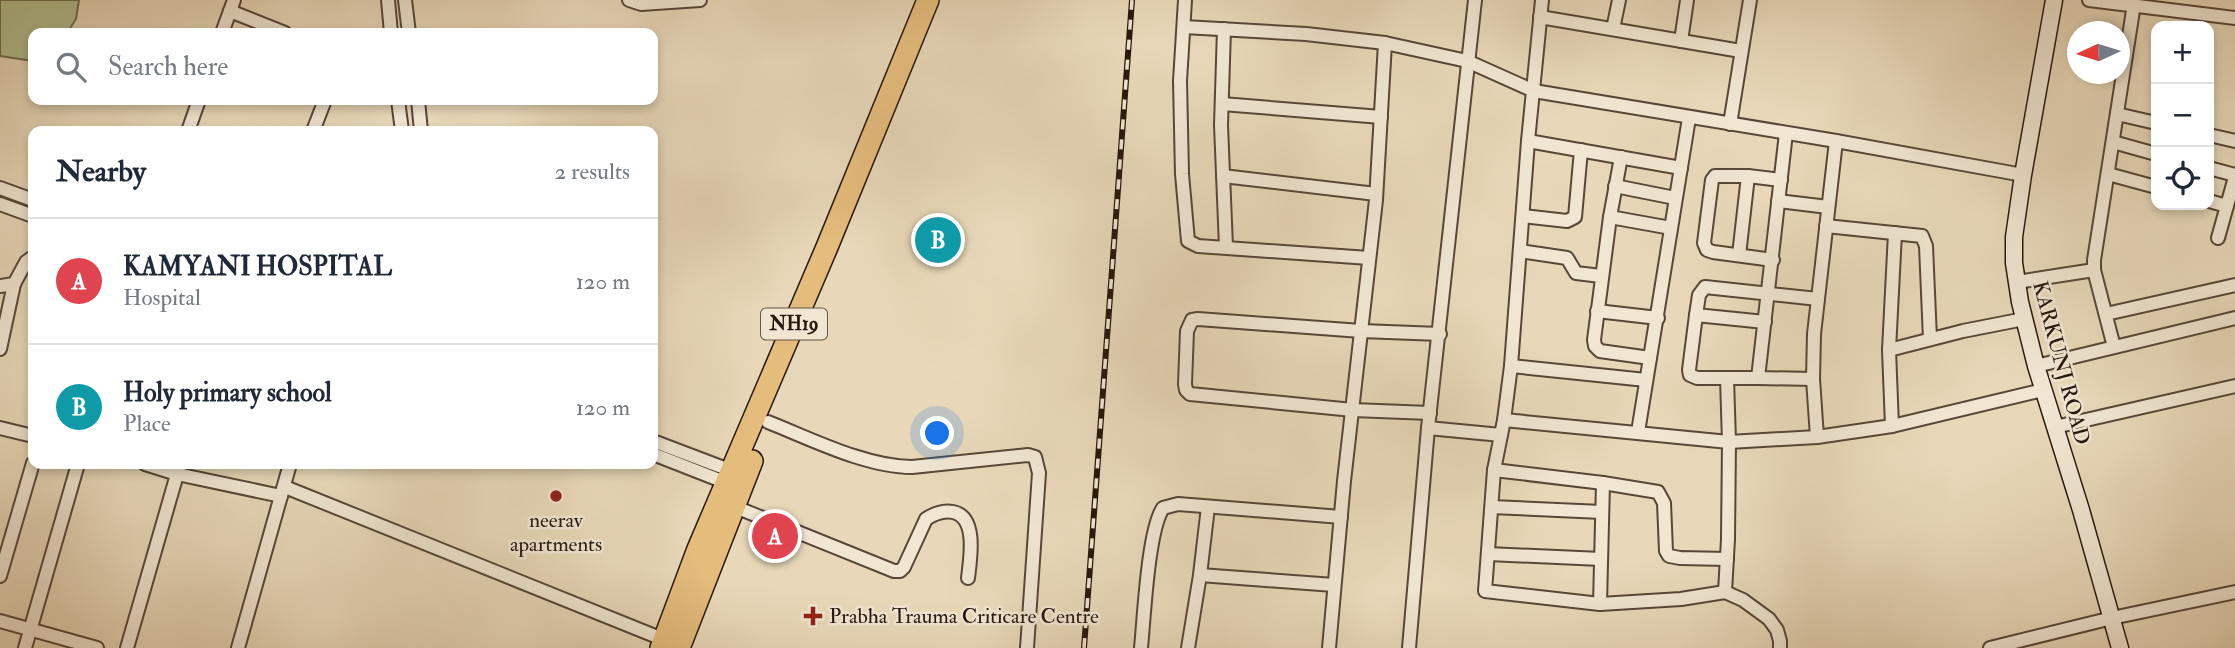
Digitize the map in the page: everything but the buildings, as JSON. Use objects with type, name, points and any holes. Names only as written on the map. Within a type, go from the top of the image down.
[{"type":"highway","name":"NH19","points":[[668,645],[698,549],[928,0]]},
{"type":"highway","name":"NH19","points":[[668,645],[733,506],[942,0]]},
{"type":"street","points":[[388,0],[391,28]]},
{"type":"street","points":[[405,0],[408,28]]},
{"type":"street","points":[[629,0],[641,4],[698,0]]},
{"type":"street","points":[[1185,0],[1180,80],[1182,174],[1186,234],[1192,244],[1369,258]]},
{"type":"street","points":[[1409,648],[1428,428],[1475,0]]},
{"type":"street","points":[[1542,0],[1511,366],[1494,470],[1485,591],[1600,604],[1681,599],[1725,592],[1743,600],[1769,620],[1777,630],[1780,648]]},
{"type":"street","points":[[1613,29],[1619,0]]},
{"type":"street","points":[[1681,41],[1687,0]]},
{"type":"street","points":[[1730,124],[1750,0]]},
{"type":"street","name":"KARKUNJ ROAD","points":[[2054,0],[2014,237],[2017,282],[2036,366],[2120,648]]},
{"type":"street","points":[[2089,0],[2235,18]]},
{"type":"street","points":[[2114,346],[2094,270],[2134,4]]},
{"type":"street","points":[[224,28],[232,5],[276,28]]},
{"type":"street","points":[[1540,17],[1741,51]]},
{"type":"street","points":[[1184,27],[1306,34],[1385,43],[1467,61],[1534,91],[2023,175]]},
{"type":"street","points":[[1224,29],[1222,104],[1226,247]]},
{"type":"street","points":[[1329,648],[1340,517],[1376,194],[1385,43]]},
{"type":"street","points":[[1222,104],[1381,117]]},
{"type":"street","points":[[190,126],[197,105]]},
{"type":"street","points":[[315,126],[323,105]]},
{"type":"street","points":[[399,105],[401,126]]},
{"type":"street","points":[[418,105],[421,126]]},
{"type":"street","points":[[2117,114],[2151,122]]},
{"type":"street","points":[[1638,432],[1689,118]]},
{"type":"street","points":[[1758,378],[1786,133]]},
{"type":"street","points":[[2214,136],[2235,141]]},
{"type":"street","points":[[1528,141],[1681,168]]},
{"type":"street","points":[[1818,437],[1812,379],[1836,141]]},
{"type":"street","points":[[2113,142],[2151,153]]},
{"type":"street","points":[[1523,216],[1567,221],[1575,217],[1581,150]]},
{"type":"street","points":[[1621,157],[1601,276],[1594,340],[1600,351],[1650,358]]},
{"type":"street","points":[[2214,170],[2235,176],[2218,238]]},
{"type":"street","points":[[2108,174],[2151,186]]},
{"type":"street","points":[[1223,176],[1376,194]]},
{"type":"street","points":[[1773,260],[1707,250],[1704,243],[1712,180],[1715,176],[1781,180]]},
{"type":"street","points":[[1739,255],[1748,176]]},
{"type":"street","points":[[1615,186],[1675,198]]},
{"type":"street","points":[[0,188],[28,198]]},
{"type":"street","points":[[1778,201],[1828,206]]},
{"type":"street","points":[[2214,202],[2227,206]]},
{"type":"street","points":[[0,204],[28,214]]},
{"type":"street","points":[[1610,217],[1671,228]]},
{"type":"street","points":[[1826,226],[1923,236],[1930,339]]},
{"type":"street","points":[[1892,426],[1889,350],[1895,233]]},
{"type":"street","points":[[1520,251],[1567,258],[1576,273],[1601,276]]},
{"type":"street","points":[[0,349],[14,284],[28,261]]},
{"type":"street","points":[[2017,282],[2094,270]]},
{"type":"street","points":[[0,286],[14,284]]},
{"type":"street","points":[[2106,314],[2235,285]]},
{"type":"street","points":[[1812,379],[1697,378],[1690,375],[1689,370],[1699,295],[1704,287],[1818,299]]},
{"type":"street","points":[[1597,311],[1658,318]]},
{"type":"street","points":[[1696,315],[1765,322]]},
{"type":"street","points":[[2036,366],[2235,318]]},
{"type":"street","points":[[1430,413],[1353,410],[1190,394],[1185,383],[1187,331],[1192,320],[1198,319],[1440,334]]},
{"type":"street","points":[[1889,350],[2024,319]]},
{"type":"street","points":[[1511,366],[1646,380]]},
{"type":"street","points":[[1725,592],[1729,442],[1727,378]]},
{"type":"street","points":[[2055,427],[2235,386]]},
{"type":"street","points":[[1504,420],[1729,442],[1818,437],[1892,426],[2043,390]]},
{"type":"street","points":[[768,422],[874,463],[894,467],[1035,457],[1039,474],[1027,648]]},
{"type":"street","points":[[0,428],[28,435]]},
{"type":"street","points":[[1428,428],[1501,435]]},
{"type":"street","points":[[658,443],[729,477]]},
{"type":"street","points":[[658,456],[729,477]]},
{"type":"street","points":[[0,576],[31,469]]},
{"type":"street","points":[[25,648],[77,469]]},
{"type":"street","points":[[127,648],[179,469],[283,492],[668,645]]},
{"type":"street","points":[[238,648],[289,469]]},
{"type":"street","points":[[1494,470],[1653,491],[1662,496],[1666,551],[1669,556],[1727,559]]},
{"type":"street","points":[[1600,604],[1603,483]]},
{"type":"street","points":[[1145,648],[1153,538],[1163,508],[1168,505],[1208,507],[1340,517]]},
{"type":"street","points":[[733,506],[894,571],[904,567],[926,519],[933,514],[955,512],[963,516],[967,523],[971,554],[968,578]]},
{"type":"street","points":[[1188,648],[1208,507]]},
{"type":"street","points":[[1492,507],[1602,512]]},
{"type":"street","points":[[1488,554],[1601,559]]},
{"type":"street","points":[[1200,575],[1334,585]]},
{"type":"street","points":[[1990,648],[2022,645],[2112,618],[2235,592]]},
{"type":"street","points":[[0,621],[97,648]]},
{"type":"green space","points":[[0,0],[79,0],[76,19],[70,28],[28,28],[28,60],[0,56]]},
{"type":"railway","points":[[1084,648],[1132,0]]},
{"type":"place","name":"Holy primary school","points":[[938,240]]},
{"type":"place","name":"neerav apartments","points":[[556,496]]},
{"type":"place","name":"KAMYANI HOSPITAL","points":[[775,536]]},
{"type":"place","name":"Prabha Trauma Criticare Centre","points":[[813,616]]}]
